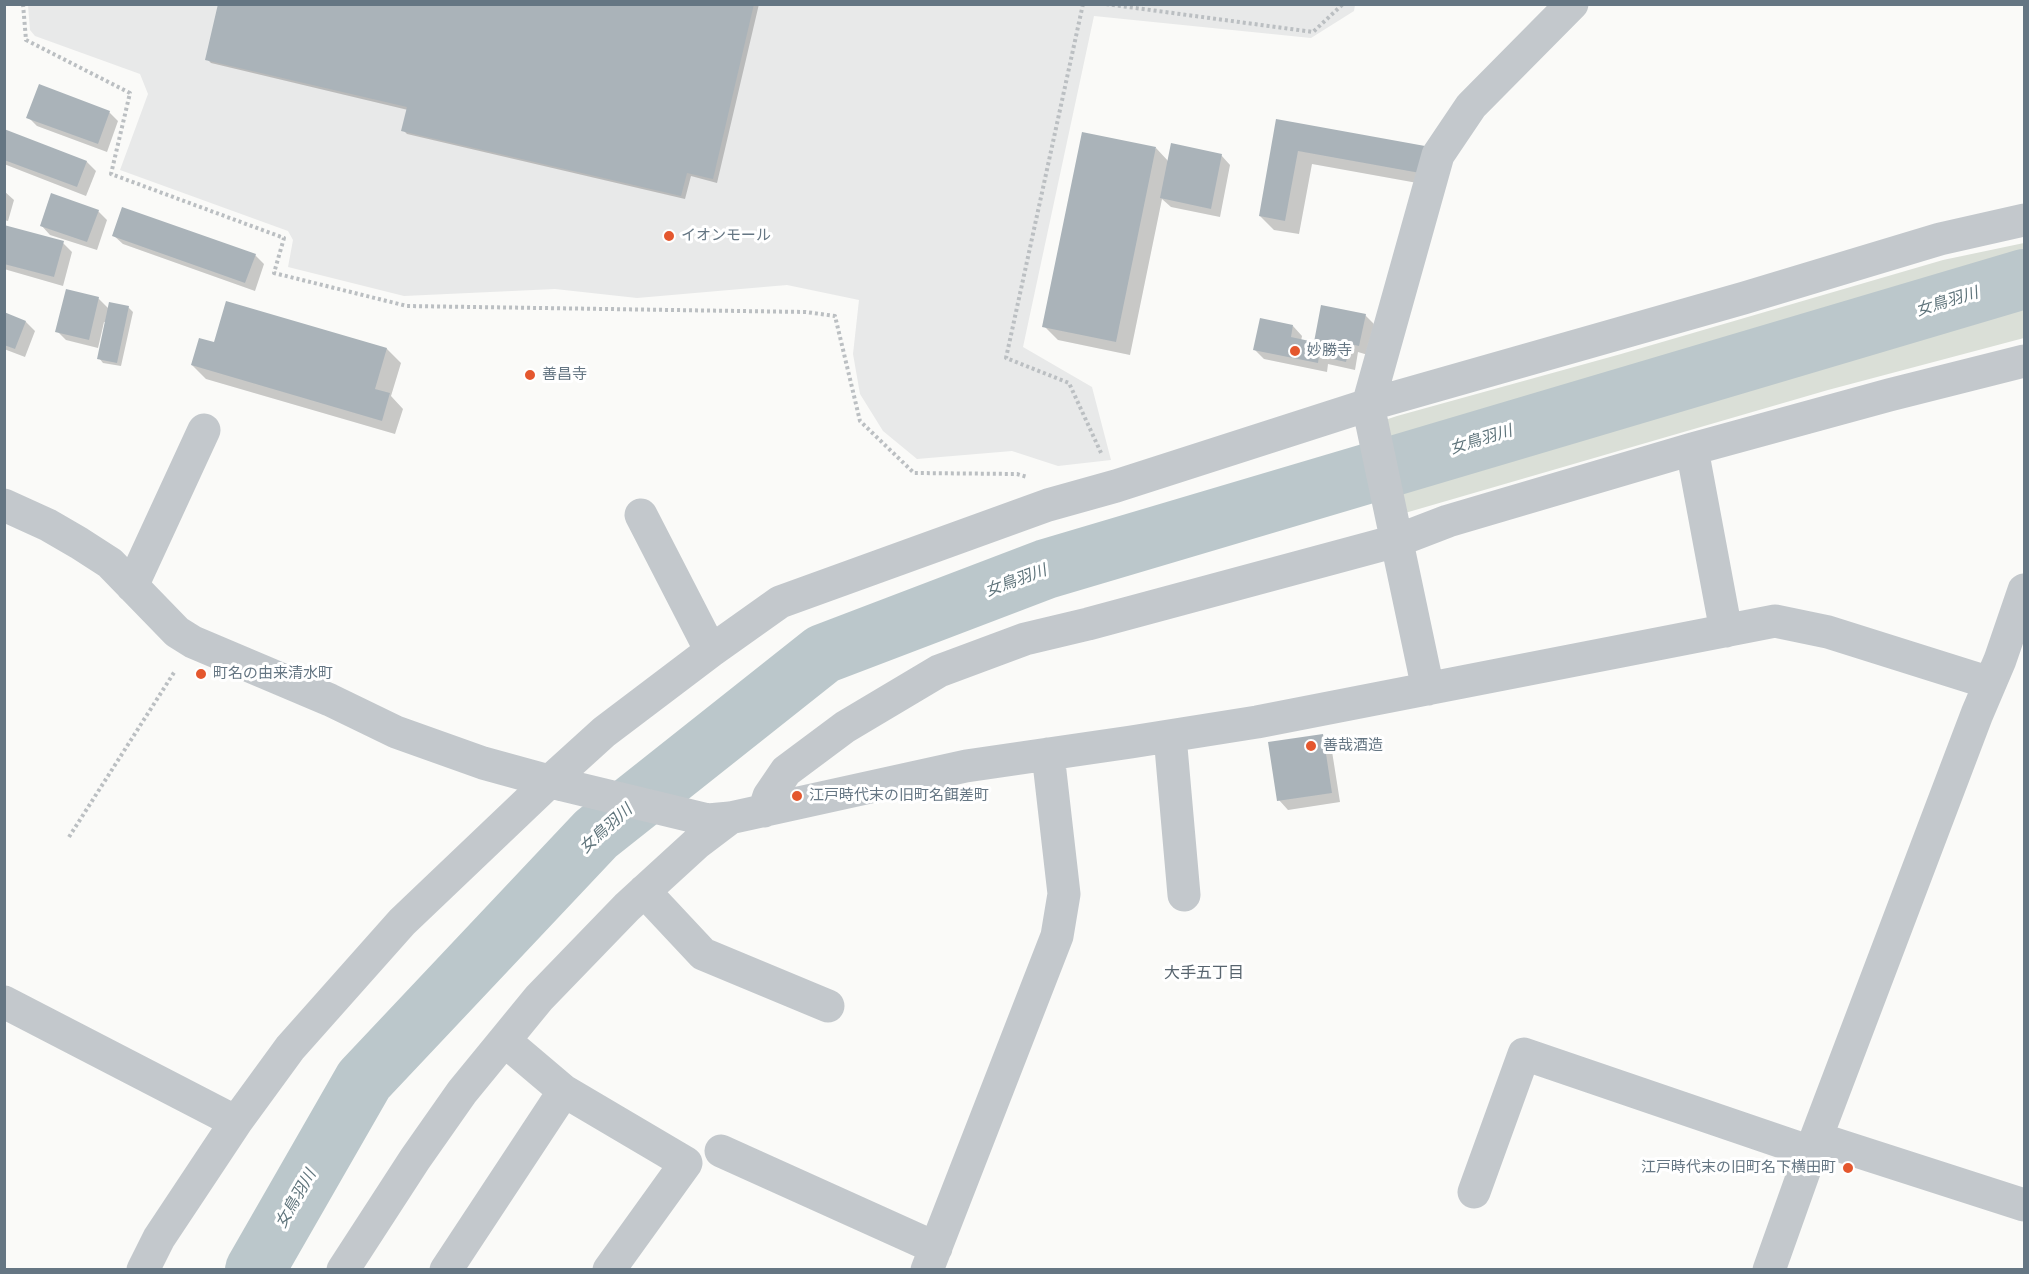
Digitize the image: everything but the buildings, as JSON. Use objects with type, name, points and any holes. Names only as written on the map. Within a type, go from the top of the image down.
[{"type":"street","points":[[1428,689],[1370,413],[1438,155],[1471,106],[1572,4]]},
{"type":"street","points":[[143,1269],[159,1238],[236,1122],[290,1048],[402,922],[556,783],[604,732],[780,602],[1048,506],[1370,413],[1940,239],[2025,220]]},
{"type":"street","points":[[764,811],[769,796],[786,771],[845,727],[939,671],[1025,639],[1089,624],[1394,532],[1448,521],[1692,449],[2025,361]]},
{"type":"street","points":[[132,586],[204,430]]},
{"type":"street","points":[[1692,449],[1726,631]]},
{"type":"street","points":[[4,505],[48,525],[110,563],[177,632],[193,642],[330,700],[396,732],[483,763],[556,783],[719,819],[966,765],[1257,722],[1775,621],[1828,632],[1990,683]]},
{"type":"street","points":[[641,515],[711,651]]},
{"type":"street","points":[[1769,1269],[2025,590]]},
{"type":"street","points":[[1170,736],[1184,894]]},
{"type":"street","points":[[721,1151],[931,1258],[1057,936],[1064,894],[1048,754]]},
{"type":"street","points":[[343,1269],[462,1092],[539,998],[644,891],[697,843],[719,819]]},
{"type":"street","points":[[644,891],[703,954],[828,1006]]},
{"type":"street","points":[[4,1002],[236,1122]]},
{"type":"street","points":[[505,1041],[564,1091],[686,1162],[609,1269]]},
{"type":"street","points":[[1474,1192],[1524,1054],[1814,1145],[2025,1204]]},
{"type":"street","points":[[446,1269],[564,1091]]},
{"type":"path","points":[[23,4],[26,40],[130,93],[111,174],[284,238],[274,273],[407,306],[806,312],[835,316],[860,421],[914,473],[1017,474],[1038,480],[1048,506]]},
{"type":"path","points":[[1083,4],[1006,358],[1069,383],[1116,486]]},
{"type":"path","points":[[1106,4],[1313,32],[1343,4]]},
{"type":"path","points":[[69,837],[193,642]]},
{"type":"shaded area","name":"イオンモール","points":[[28,5],[1355,5],[1354,11],[1311,38],[1094,16],[1023,347],[1092,387],[1111,460],[1058,466],[1012,451],[917,459],[883,431],[860,394],[853,354],[859,300],[787,285],[637,298],[555,289],[404,296],[288,267],[293,240],[288,231],[120,170],[148,94],[140,74],[35,36],[30,30]]},
{"type":"shaded area","points":[[2024,243],[2024,274],[1387,456],[1379,422],[1943,260]]},
{"type":"shaded area","points":[[2024,294],[2024,338],[1828,390],[1405,513],[1389,473]]},
{"type":"waterway","name":"女鳥羽川","points":[[255,1270],[364,1080],[596,834],[823,654],[1046,569],[2024,279]]},
{"type":"place","name":"イオンモール","points":[[669,236]]},
{"type":"place","name":"妙勝寺","points":[[1295,351]]},
{"type":"place","name":"善昌寺","points":[[530,375]]},
{"type":"place","name":"町名の由来清水町","points":[[201,674]]},
{"type":"place","name":"善哉酒造","points":[[1311,746]]},
{"type":"place","name":"江戸時代末の旧町名餌差町","points":[[797,796]]},
{"type":"place","name":"江戸時代末の旧町名下横田町","points":[[1848,1168]]},
{"type":"district","name":"大手五丁目","points":[[1204,973]]}]
